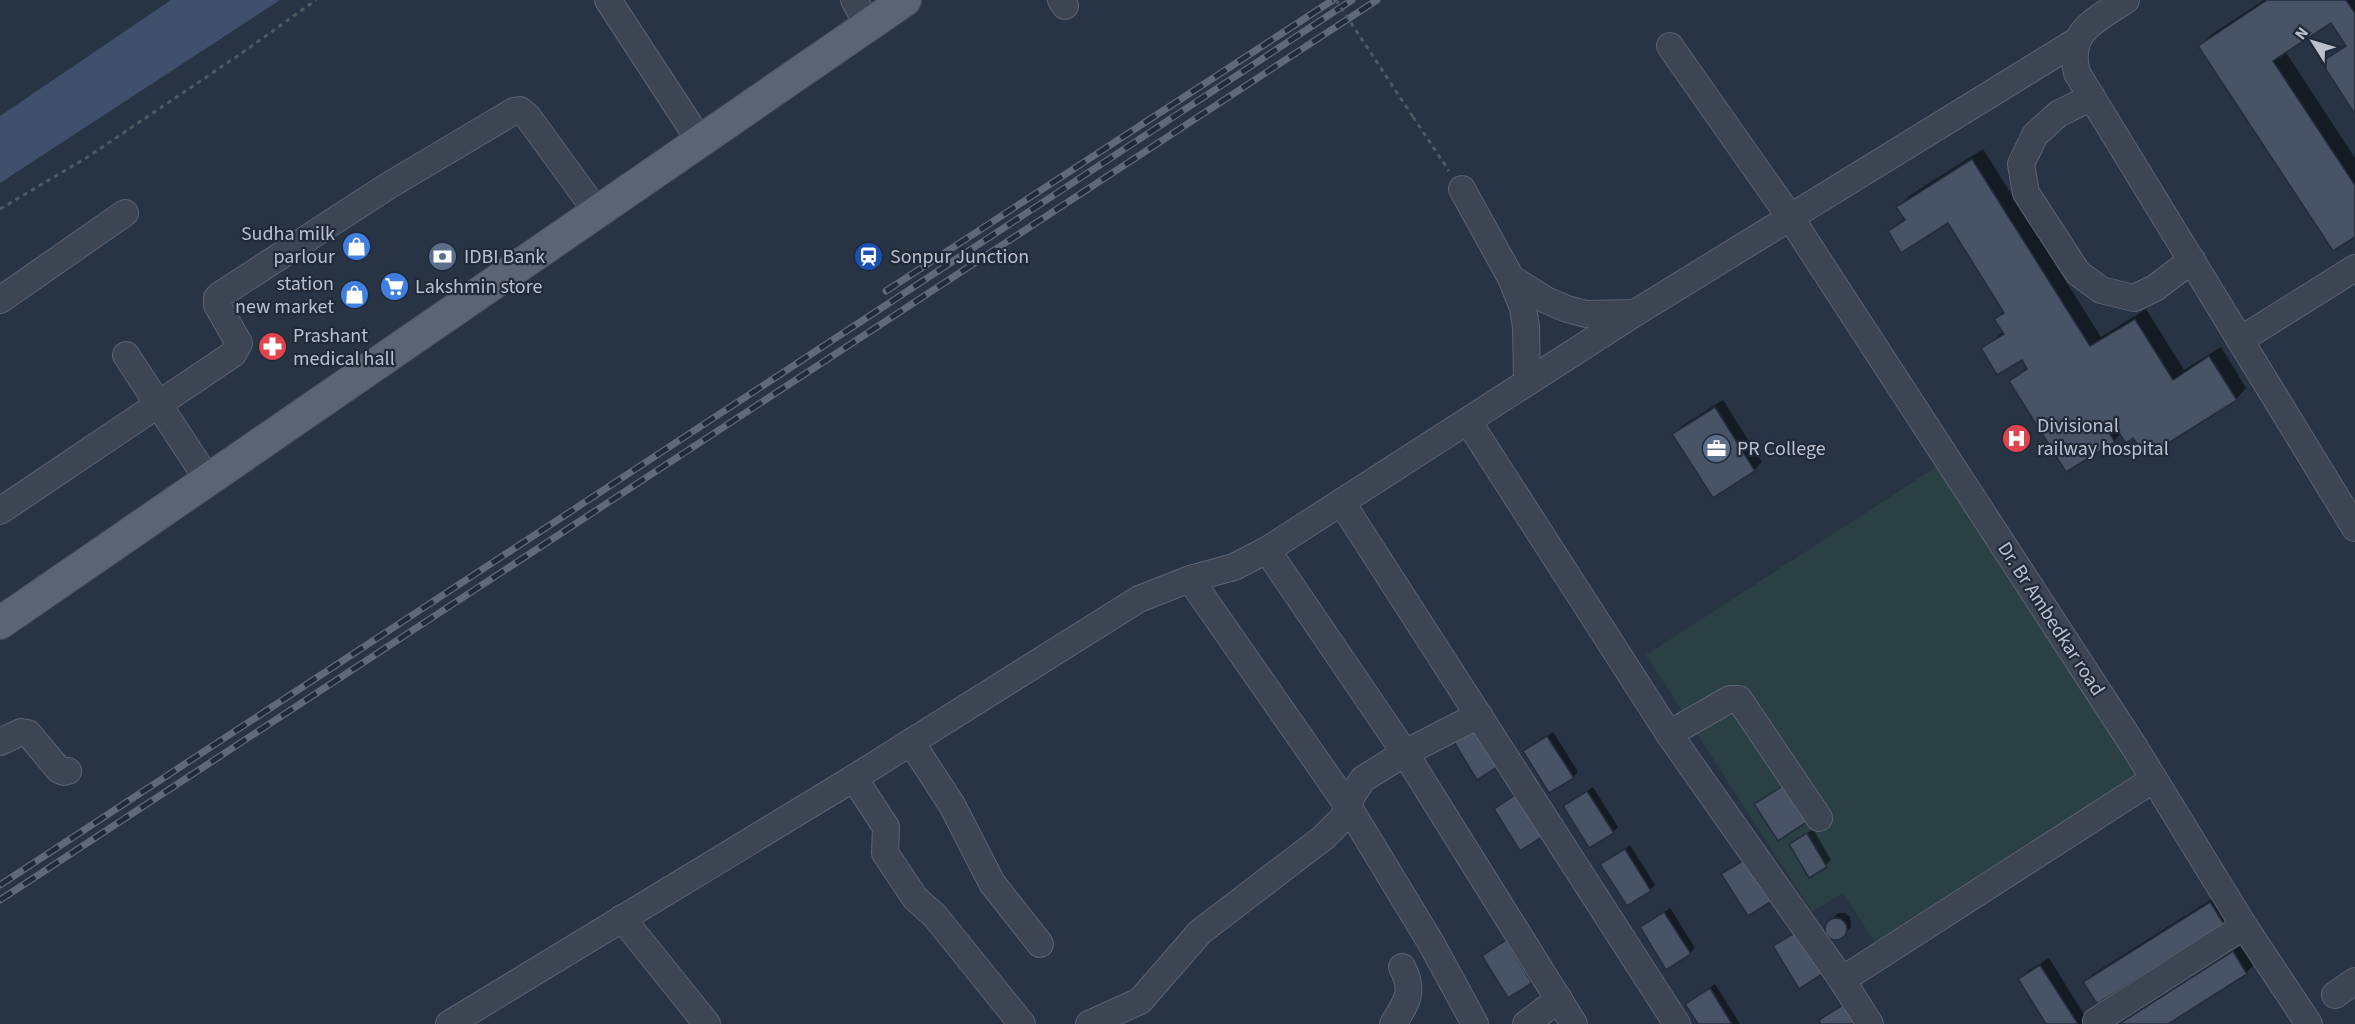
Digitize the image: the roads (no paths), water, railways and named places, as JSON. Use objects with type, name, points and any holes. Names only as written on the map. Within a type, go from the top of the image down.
[{"type":"main road","points":[[0,623],[700,141],[861,13],[905,0]]},
{"type":"street","points":[[608,0],[700,141]]},
{"type":"street","points":[[449,1024],[854,778],[1139,599],[1190,579],[1234,567],[1267,550],[1635,313],[2075,42],[2091,24],[2126,0]]},
{"type":"street","points":[[2075,42],[2072,57],[2077,73],[2355,528]]},
{"type":"street","name":"Dr. Br Ambedkar road","points":[[1670,46],[1790,217],[2154,779],[2244,926],[2309,1024]]},
{"type":"street","points":[[2092,97],[2058,114],[2035,135],[2020,164],[2026,193],[2078,273],[2101,290],[2134,298],[2155,288],[2192,260]]},
{"type":"street","points":[[0,511],[233,354],[237,349],[238,339],[216,302],[220,295],[388,186],[514,111],[520,110],[528,117],[597,212]]},
{"type":"street","points":[[1462,189],[1511,278],[1522,308],[1526,327],[1527,382]]},
{"type":"street","points":[[0,300],[125,213]]},
{"type":"street","points":[[2240,340],[2355,268]]},
{"type":"street","points":[[1511,278],[1546,300],[1567,309],[1586,314],[1635,313]]},
{"type":"street","points":[[126,355],[208,480]]},
{"type":"street","points":[[1468,421],[1669,734],[1842,980],[1870,1024]]},
{"type":"street","points":[[1342,503],[1677,1024]]},
{"type":"street","points":[[1267,550],[1405,753],[1574,1024]]},
{"type":"street","points":[[1190,579],[1348,806],[1431,943],[1475,1024]]},
{"type":"street","points":[[1669,734],[1730,699],[1739,699],[1819,818]]},
{"type":"street","points":[[1089,1024],[1140,1001],[1200,932],[1323,838],[1335,827],[1363,779],[1405,753],[1479,715]]},
{"type":"street","points":[[0,742],[21,732],[28,733],[59,770],[68,771]]},
{"type":"street","points":[[911,742],[952,805],[992,883],[1040,944]]},
{"type":"street","points":[[854,778],[886,827],[885,853],[915,897],[935,916],[1022,1024]]},
{"type":"street","points":[[1842,980],[2154,779]]},
{"type":"street","points":[[622,918],[707,1024]]},
{"type":"street","points":[[2096,1021],[2244,926]]},
{"type":"street","points":[[1393,1024],[1409,991],[1410,982],[1402,967]]},
{"type":"street","points":[[478,1024],[505,1005],[517,981]]},
{"type":"street","points":[[1526,1024],[1559,999]]},
{"type":"water","points":[[171,0],[280,0],[0,183],[0,116]]},
{"type":"railway","points":[[886,291],[1333,0]]},
{"type":"railway","points":[[0,885],[1352,0]]},
{"type":"railway","points":[[0,900],[1377,0]]},
{"type":"place","name":"Sudha milk parlour","points":[[356,246]]},
{"type":"place","name":"IDBI Bank","points":[[443,257]]},
{"type":"place","name":"Sonpur Junction","points":[[869,257]]},
{"type":"place","name":"Lakshmin store","points":[[394,287]]},
{"type":"place","name":"station new market","points":[[355,295]]},
{"type":"place","name":"Prashant medical hall","points":[[272,347]]},
{"type":"place","name":"Divisional railway hospital","points":[[2016,438]]},
{"type":"place","name":"PR College","points":[[1716,449]]}]
